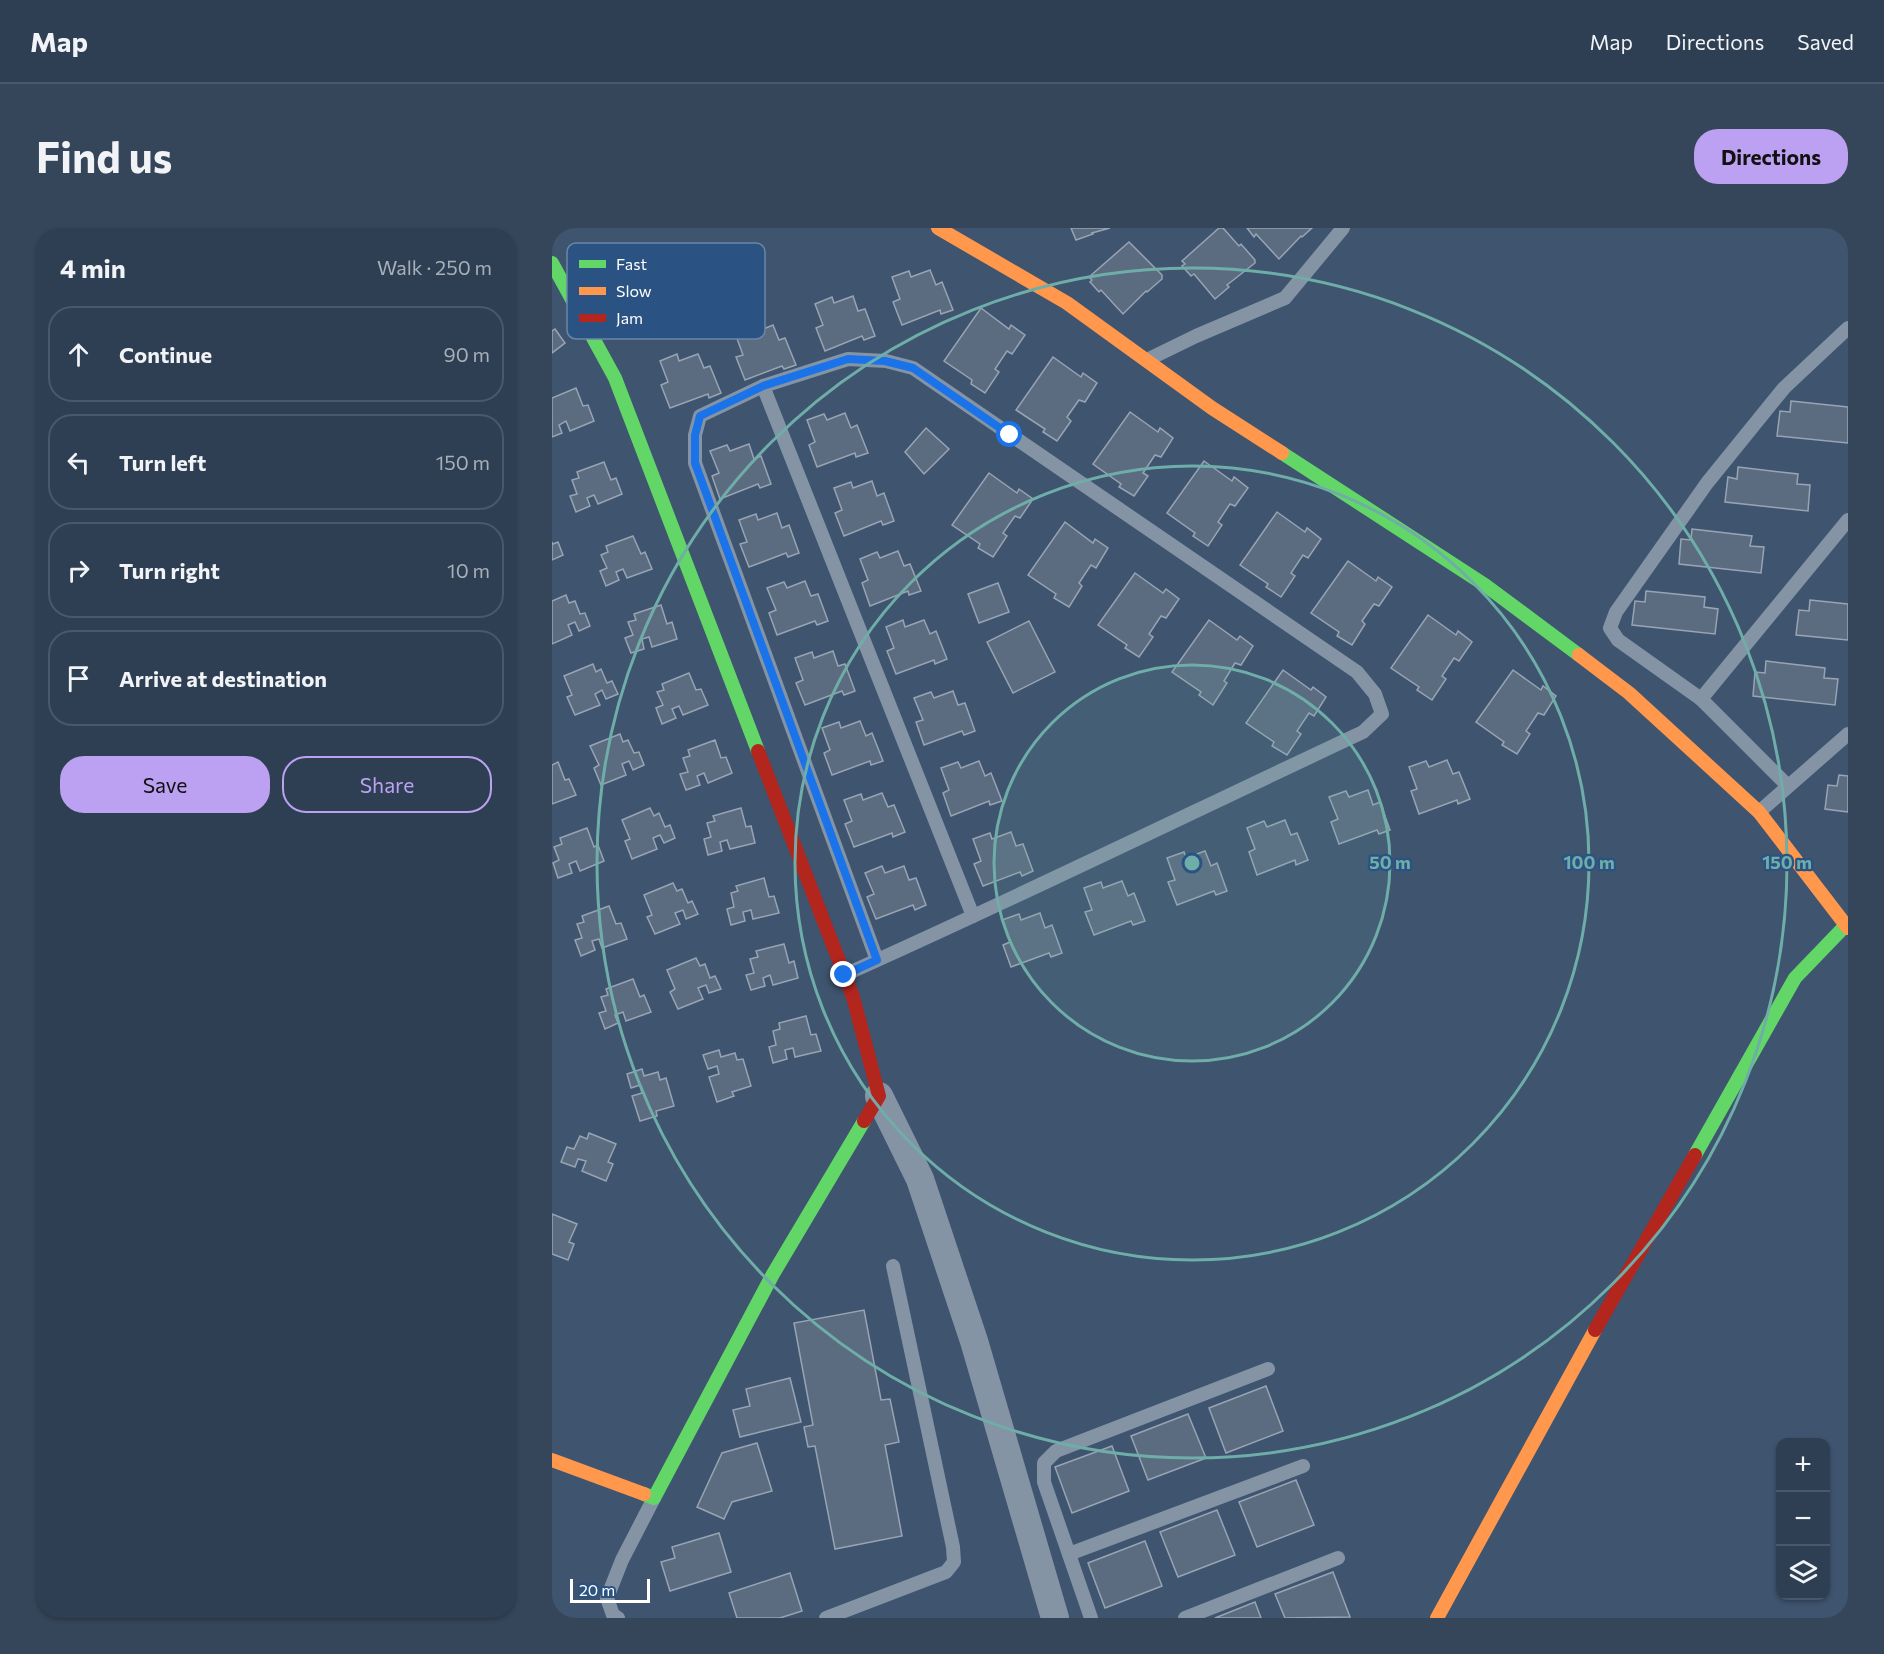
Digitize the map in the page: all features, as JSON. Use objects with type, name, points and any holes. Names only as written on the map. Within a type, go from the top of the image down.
[{"type":"street","points":[[939,228],[1067,303],[1212,408],[1485,585],[1629,693],[1759,812],[1847,926],[1795,978],[1586,1346],[1437,1618]]},
{"type":"street","points":[[552,263],[567,290]]},
{"type":"street","points":[[594,339],[615,378],[853,997],[879,1096],[920,1179],[974,1341],[1055,1618]]},
{"type":"street","points":[[552,1461],[654,1498],[773,1274],[879,1096]]},
{"type":"lane","points":[[1147,360],[1196,336],[1285,298],[1343,228]]},
{"type":"lane","points":[[1788,786],[1701,699],[1618,640],[1610,628],[1616,612],[1707,483],[1784,388],[1848,328]]},
{"type":"lane","points":[[844,975],[877,960],[973,916],[1363,732],[1382,714],[1375,694],[1357,672],[913,368],[885,361],[848,359],[763,386],[700,416],[695,435],[695,463],[877,960]]},
{"type":"lane","points":[[763,386],[973,916]]},
{"type":"lane","points":[[1701,699],[1848,520]]},
{"type":"lane","points":[[1759,812],[1848,734]]},
{"type":"lane","points":[[826,1618],[946,1572],[954,1562],[953,1547],[893,1266]]},
{"type":"lane","points":[[1091,1618],[1044,1482],[1044,1463],[1056,1451],[1268,1369]]},
{"type":"lane","points":[[1069,1554],[1303,1466]]},
{"type":"lane","points":[[618,1618],[613,1615],[607,1598],[622,1560],[654,1498]]},
{"type":"lane","points":[[1185,1618],[1338,1558]]},
{"type":"building","points":[[1071,228],[1110,228],[1076,240]]},
{"type":"building","points":[[1219,228],[1223,228],[1239,246],[1241,244],[1255,263],[1227,285],[1229,287],[1215,299],[1194,274],[1191,276],[1182,266],[1185,264],[1182,261]]},
{"type":"building","points":[[1247,228],[1312,228],[1279,259],[1256,234],[1254,237]]},
{"type":"building","points":[[1129,242],[1162,275],[1162,279],[1123,314],[1101,290],[1099,292],[1090,282],[1092,280],[1089,277]]},
{"type":"building","points":[[930,270],[936,285],[942,282],[953,310],[941,314],[940,310],[902,325],[893,302],[900,299],[892,277],[909,271],[911,277]]},
{"type":"building","points":[[853,296],[858,311],[865,309],[875,336],[864,340],[862,336],[825,351],[816,328],[823,325],[815,304],[832,297],[834,303]]},
{"type":"building","points":[[981,308],[1009,329],[1011,325],[1025,335],[1012,354],[1007,351],[995,369],[999,372],[985,393],[971,384],[972,380],[944,361]]},
{"type":"building","points":[[773,325],[779,340],[785,338],[796,365],[784,369],[782,366],[745,380],[736,357],[743,355],[737,339],[765,339],[765,328]]},
{"type":"building","points":[[555,329],[565,343],[552,353],[552,331]]},
{"type":"building","points":[[677,354],[679,361],[698,354],[704,368],[710,366],[721,393],[709,398],[708,394],[670,408],[661,385],[668,382],[660,361]]},
{"type":"building","points":[[1053,357],[1081,377],[1083,373],[1097,383],[1085,402],[1079,400],[1067,417],[1071,421],[1057,441],[1043,432],[1045,429],[1016,410]]},
{"type":"building","points":[[576,388],[583,406],[588,405],[594,421],[570,431],[566,421],[559,425],[562,433],[552,437],[552,398]]},
{"type":"building","points":[[1791,401],[1848,407],[1848,443],[1777,436],[1780,411],[1790,412]]},
{"type":"building","points":[[1130,412],[1158,432],[1160,428],[1173,438],[1161,457],[1155,455],[1143,473],[1148,476],[1134,496],[1119,487],[1121,484],[1093,464]]},
{"type":"building","points":[[845,413],[851,428],[857,425],[868,453],[856,457],[855,453],[817,467],[809,445],[815,442],[807,420],[824,414],[827,420]]},
{"type":"building","points":[[926,428],[949,449],[924,474],[905,452]]},
{"type":"building","points":[[749,444],[754,459],[761,456],[771,484],[760,488],[758,484],[720,499],[712,476],[719,473],[710,451],[727,445],[730,451]]},
{"type":"building","points":[[1204,461],[1232,481],[1234,477],[1248,488],[1235,506],[1230,504],[1218,522],[1222,525],[1208,546],[1193,536],[1195,533],[1167,513]]},
{"type":"building","points":[[604,462],[611,480],[616,478],[622,494],[598,504],[594,495],[587,498],[590,506],[576,512],[570,496],[577,494],[572,480],[579,478],[577,472]]},
{"type":"building","points":[[1738,467],[1798,474],[1797,484],[1810,485],[1808,511],[1725,502],[1728,477],[1737,479]]},
{"type":"building","points":[[989,473],[1017,493],[1019,489],[1033,499],[1020,518],[1015,516],[1003,533],[1007,536],[993,557],[978,548],[980,544],[952,525]]},
{"type":"building","points":[[872,481],[877,496],[884,493],[894,521],[883,525],[881,521],[844,536],[835,513],[842,510],[834,488],[851,482],[853,488]]},
{"type":"building","points":[[1277,512],[1305,532],[1307,528],[1321,539],[1308,558],[1303,555],[1291,573],[1295,576],[1281,597],[1266,587],[1268,584],[1240,565]]},
{"type":"building","points":[[777,513],[782,528],[789,525],[799,553],[788,557],[786,553],[749,567],[740,544],[747,542],[739,520],[756,514],[758,520]]},
{"type":"building","points":[[1065,522],[1093,543],[1095,539],[1108,548],[1096,568],[1091,565],[1079,583],[1082,586],[1069,607],[1054,598],[1056,594],[1028,575]]},
{"type":"building","points":[[1692,529],[1752,536],[1750,546],[1764,547],[1761,573],[1679,564],[1681,539],[1691,540]]},
{"type":"building","points":[[633,536],[641,554],[645,552],[652,569],[627,578],[623,569],[616,572],[619,580],[606,586],[600,571],[607,568],[601,555],[608,552],[606,546]]},
{"type":"building","points":[[552,542],[553,544],[558,542],[563,555],[552,560]]},
{"type":"building","points":[[898,551],[904,566],[910,564],[921,591],[909,595],[908,591],[870,606],[862,583],[868,580],[860,559],[877,552],[880,558]]},
{"type":"building","points":[[1348,561],[1376,581],[1378,577],[1392,587],[1379,606],[1374,604],[1362,621],[1365,624],[1352,645],[1337,636],[1339,632],[1311,613]]},
{"type":"building","points":[[1135,573],[1163,593],[1166,589],[1179,599],[1166,618],[1161,616],[1149,634],[1153,637],[1139,657],[1125,648],[1127,645],[1098,625]]},
{"type":"building","points":[[805,581],[811,596],[818,594],[828,621],[817,625],[815,621],[777,635],[769,613],[776,610],[767,588],[784,582],[787,588]]},
{"type":"building","points":[[998,583],[1009,612],[979,623],[968,594]]},
{"type":"building","points":[[1646,591],[1705,597],[1704,607],[1718,609],[1715,634],[1632,625],[1635,601],[1645,602]]},
{"type":"building","points":[[566,595],[569,603],[575,601],[580,614],[585,613],[590,626],[579,631],[575,622],[568,625],[572,635],[552,644],[552,601]]},
{"type":"building","points":[[1810,600],[1848,604],[1848,640],[1796,635],[1799,610],[1809,611]]},
{"type":"building","points":[[661,605],[667,624],[672,622],[677,639],[652,647],[649,637],[642,639],[644,649],[631,653],[625,638],[633,635],[628,622],[636,620],[634,614]]},
{"type":"building","points":[[1428,615],[1456,635],[1458,631],[1472,642],[1459,661],[1454,658],[1442,676],[1446,679],[1432,700],[1417,690],[1419,687],[1391,668]]},
{"type":"building","points":[[903,620],[905,627],[924,620],[930,634],[936,631],[947,659],[935,664],[934,660],[896,674],[887,651],[894,648],[886,627]]},
{"type":"building","points":[[1209,620],[1237,640],[1240,636],[1253,646],[1241,665],[1235,663],[1224,681],[1227,683],[1213,705],[1199,695],[1201,692],[1172,672]]},
{"type":"building","points":[[1029,621],[1055,672],[1013,693],[987,642]]},
{"type":"building","points":[[833,651],[838,666],[845,664],[855,691],[844,695],[842,691],[805,705],[796,683],[803,680],[795,658],[812,652],[814,658]]},
{"type":"building","points":[[1766,661],[1825,668],[1824,678],[1838,679],[1835,705],[1753,696],[1755,672],[1765,673]]},
{"type":"building","points":[[593,664],[596,672],[601,669],[607,683],[612,681],[618,694],[606,699],[602,690],[595,694],[600,705],[575,715],[567,697],[572,695],[564,676]]},
{"type":"building","points":[[1283,670],[1311,690],[1313,687],[1326,697],[1314,716],[1309,713],[1297,731],[1301,734],[1287,755],[1272,746],[1274,742],[1246,723]]},
{"type":"building","points":[[1513,670],[1541,690],[1543,686],[1556,696],[1544,715],[1538,713],[1526,731],[1530,734],[1517,754],[1502,745],[1504,742],[1476,722]]},
{"type":"building","points":[[689,673],[696,690],[701,689],[708,705],[683,715],[679,706],[672,709],[676,718],[662,724],[656,708],[663,705],[657,692],[664,690],[662,684]]},
{"type":"building","points":[[953,691],[958,705],[965,703],[975,731],[964,735],[962,731],[924,745],[916,722],[923,720],[914,698],[931,692],[934,698]]},
{"type":"building","points":[[860,721],[866,736],[872,733],[883,761],[871,765],[870,761],[832,775],[824,753],[830,750],[822,728],[839,722],[841,728]]},
{"type":"building","points":[[620,734],[623,742],[628,740],[634,753],[639,752],[644,765],[633,770],[629,761],[622,764],[626,775],[601,785],[594,768],[599,765],[590,746]]},
{"type":"building","points":[[715,740],[721,758],[726,757],[732,773],[708,783],[704,773],[697,776],[700,785],[686,790],[680,774],[688,772],[683,758],[690,756],[688,750]]},
{"type":"building","points":[[1447,760],[1453,774],[1459,772],[1470,799],[1458,804],[1457,800],[1419,814],[1411,791],[1417,789],[1409,767],[1426,761],[1429,767]]},
{"type":"building","points":[[979,761],[985,776],[991,773],[1002,801],[990,805],[989,801],[951,816],[943,793],[949,790],[941,768],[958,762],[961,768]]},
{"type":"building","points":[[558,762],[565,780],[569,779],[576,795],[552,804],[552,765]]},
{"type":"building","points":[[1839,775],[1848,776],[1848,812],[1825,809],[1828,785],[1837,786]]},
{"type":"building","points":[[1368,790],[1373,805],[1380,802],[1390,830],[1379,834],[1377,830],[1339,844],[1331,822],[1338,819],[1329,797],[1346,791],[1349,797]]},
{"type":"building","points":[[882,793],[888,807],[894,805],[905,832],[893,837],[892,833],[854,847],[845,824],[852,821],[844,800],[861,794],[863,800]]},
{"type":"building","points":[[650,808],[654,816],[659,813],[665,827],[670,825],[675,838],[664,843],[660,835],[653,838],[657,849],[632,859],[625,841],[630,839],[622,820]]},
{"type":"building","points":[[741,808],[746,827],[751,826],[755,843],[730,849],[727,840],[720,842],[722,851],[708,855],[704,839],[711,837],[707,823],[715,821],[713,816]]},
{"type":"building","points":[[1285,820],[1291,835],[1297,833],[1308,860],[1296,865],[1295,860],[1257,875],[1249,852],[1255,849],[1247,828],[1264,821],[1267,827]]},
{"type":"building","points":[[587,828],[594,847],[598,845],[604,861],[580,871],[576,861],[569,864],[572,873],[558,878],[553,863],[559,860],[554,847],[562,844],[560,838]]},
{"type":"building","points":[[1011,832],[1016,846],[1023,844],[1033,871],[1022,876],[1020,872],[983,886],[974,864],[981,861],[973,839],[990,833],[992,839]]},
{"type":"building","points":[[1205,851],[1211,866],[1217,863],[1227,891],[1216,895],[1214,891],[1177,905],[1168,882],[1175,880],[1167,858],[1184,852],[1186,858]]},
{"type":"building","points":[[882,866],[885,873],[904,866],[909,880],[916,878],[926,905],[915,910],[913,905],[876,919],[867,897],[874,894],[865,873]]},
{"type":"building","points":[[764,878],[769,897],[774,896],[779,913],[753,919],[751,910],[743,912],[745,921],[731,925],[727,909],[734,907],[731,893],[738,891],[736,886]]},
{"type":"building","points":[[1122,881],[1128,896],[1134,893],[1145,921],[1133,925],[1131,921],[1094,935],[1085,912],[1092,910],[1084,888],[1101,882],[1103,888]]},
{"type":"building","points":[[673,883],[677,891],[682,889],[688,903],[692,901],[698,914],[686,919],[683,910],[675,913],[680,924],[655,934],[647,917],[652,915],[644,895]]},
{"type":"building","points":[[609,906],[616,924],[621,923],[627,939],[602,948],[599,939],[592,941],[595,950],[581,956],[575,940],[582,938],[577,924],[584,922],[582,916]]},
{"type":"building","points":[[1040,913],[1045,928],[1052,925],[1062,953],[1051,957],[1049,953],[1011,967],[1003,945],[1010,942],[1002,920],[1019,914],[1021,920]]},
{"type":"building","points":[[784,944],[789,963],[794,961],[798,978],[773,985],[770,975],[763,978],[765,986],[751,990],[746,975],[754,973],[750,959],[758,957],[756,951]]},
{"type":"building","points":[[696,958],[700,966],[705,964],[710,978],[715,976],[721,989],[709,993],[706,985],[698,988],[703,999],[678,1009],[670,992],[675,989],[667,970]]},
{"type":"building","points":[[633,979],[640,997],[644,995],[651,1012],[626,1021],[623,1012],[615,1015],[618,1023],[605,1029],[599,1013],[606,1011],[601,997],[608,995],[606,989]]},
{"type":"building","points":[[806,1016],[811,1035],[816,1034],[821,1051],[795,1057],[793,1048],[785,1050],[787,1059],[773,1063],[769,1047],[776,1045],[773,1031],[780,1029],[779,1023]]},
{"type":"building","points":[[719,1050],[721,1057],[735,1053],[737,1060],[743,1059],[751,1086],[732,1092],[734,1096],[717,1102],[709,1077],[719,1074],[717,1066],[708,1069],[703,1055]]},
{"type":"building","points":[[642,1069],[644,1076],[658,1072],[660,1080],[666,1078],[674,1106],[656,1111],[657,1116],[640,1121],[632,1096],[642,1093],[640,1085],[631,1088],[627,1074]]},
{"type":"building","points":[[589,1133],[616,1144],[608,1162],[613,1164],[606,1181],[582,1171],[586,1161],[578,1159],[575,1167],[561,1162],[567,1147],[574,1149],[580,1136],[587,1139]]},
{"type":"building","points":[[552,1214],[577,1224],[569,1242],[574,1244],[568,1260],[552,1254]]},
{"type":"building","points":[[864,1310],[881,1400],[890,1399],[899,1442],[885,1445],[902,1536],[835,1549],[815,1446],[808,1447],[804,1427],[813,1425],[794,1323]]},
{"type":"building","points":[[790,1378],[801,1422],[740,1437],[733,1410],[750,1406],[746,1389]]},
{"type":"building","points":[[1266,1386],[1283,1431],[1226,1453],[1209,1408]]},
{"type":"building","points":[[1188,1414],[1206,1458],[1148,1480],[1131,1436]]},
{"type":"building","points":[[757,1443],[772,1491],[732,1502],[724,1519],[697,1507],[722,1453]]},
{"type":"building","points":[[1112,1446],[1129,1491],[1072,1513],[1055,1467]]},
{"type":"building","points":[[1296,1480],[1314,1525],[1257,1547],[1239,1502]]},
{"type":"building","points":[[1217,1510],[1235,1555],[1178,1577],[1160,1532]]},
{"type":"building","points":[[719,1533],[731,1572],[670,1591],[661,1562],[675,1558],[672,1547]]},
{"type":"building","points":[[1145,1541],[1162,1586],[1105,1608],[1088,1563]]},
{"type":"building","points":[[1333,1572],[1350,1617],[1285,1618],[1275,1594]]},
{"type":"building","points":[[790,1573],[802,1611],[780,1618],[737,1618],[729,1593]]},
{"type":"building","points":[[1255,1602],[1261,1618],[1215,1618]]},
{"type":"traffic: fast","points":[[552,263],[567,290]]},
{"type":"traffic: fast","points":[[594,339],[615,378],[758,751]]},
{"type":"traffic: fast","points":[[1282,453],[1485,585],[1579,655]]},
{"type":"traffic: fast","points":[[1695,1155],[1795,978],[1846,925]]},
{"type":"traffic: fast","points":[[644,1494],[654,1498],[773,1274],[864,1121]]},
{"type":"traffic: slow","points":[[938,228],[1067,303],[1212,408],[1282,453]]},
{"type":"traffic: slow","points":[[1579,655],[1629,693],[1759,812],[1848,928]]},
{"type":"traffic: slow","points":[[1437,1618],[1595,1330]]},
{"type":"traffic: slow","points":[[552,1460],[644,1494]]},
{"type":"traffic: jam","points":[[758,751],[853,997],[879,1096],[864,1121]]},
{"type":"traffic: jam","points":[[1595,1330],[1695,1155]]},
{"type":"route","points":[[844,975],[877,960],[695,463],[695,435],[700,416],[763,386],[848,359],[885,361],[913,368],[1010,435]]}]
